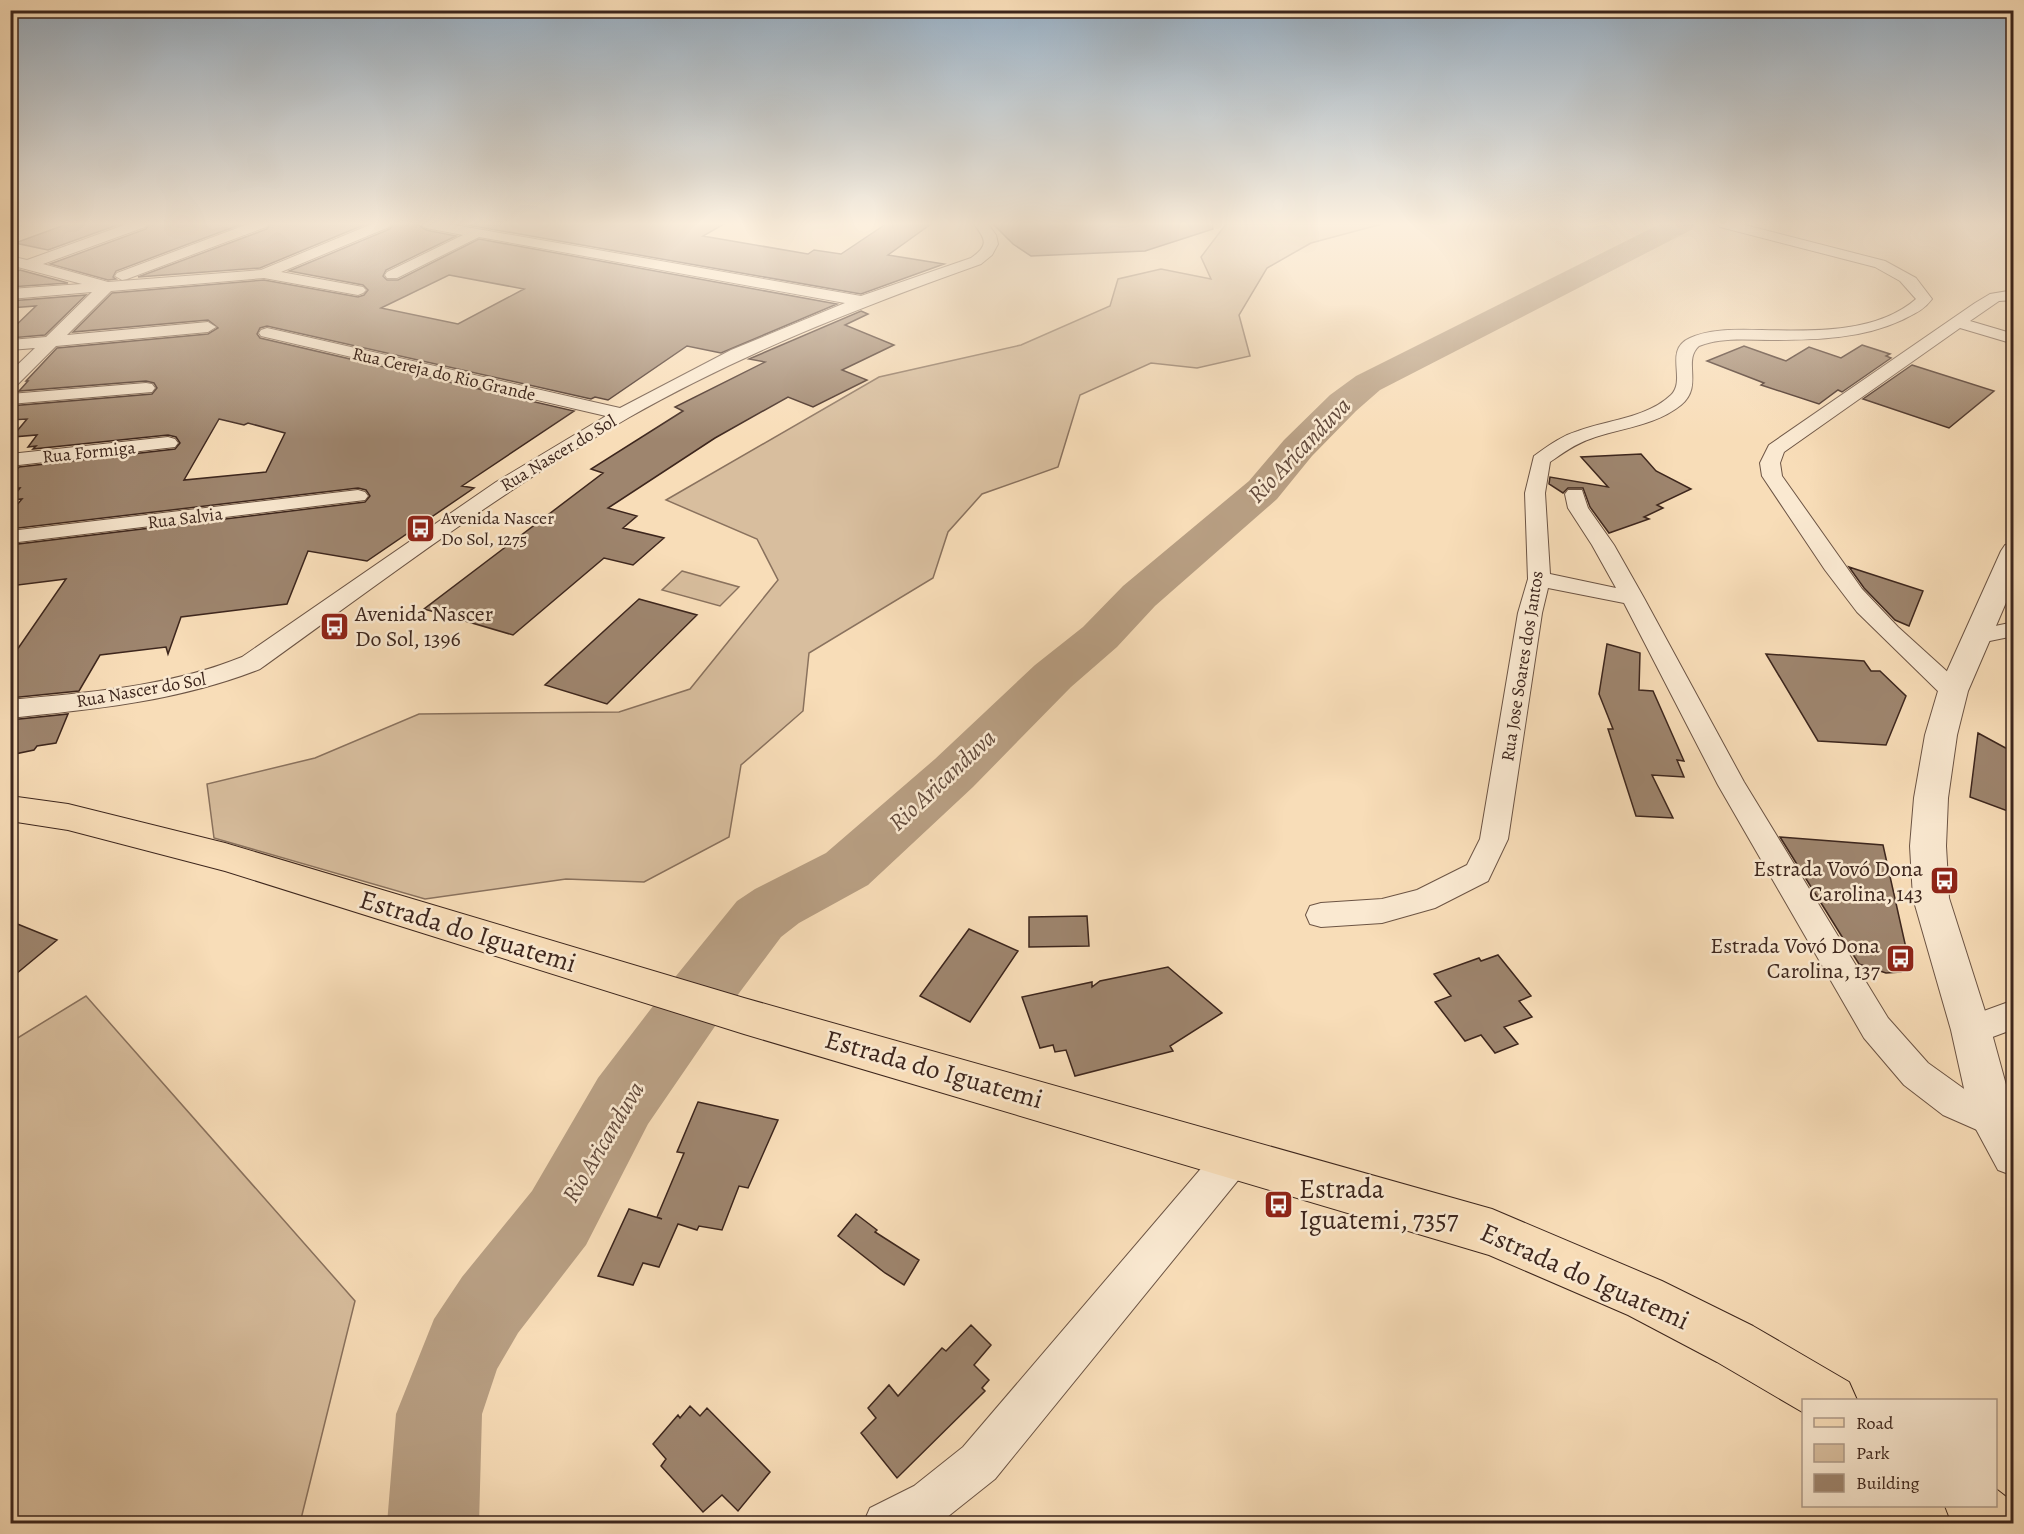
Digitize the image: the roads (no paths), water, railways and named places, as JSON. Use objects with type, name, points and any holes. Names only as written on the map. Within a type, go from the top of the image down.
[{"type":"main road","name":"Estrada do Iguatemi","points":[[10,808],[79,819],[225,857],[744,1016],[1492,1232],[1645,1298],[1735,1344],[1828,1399]]},
{"type":"main road","points":[[1973,1507],[1996,1524]]},
{"type":"street","points":[[10,382],[53,341],[94,296]]},
{"type":"street","points":[[831,296],[862,301]]},
{"type":"street","name":"Rua Nascer do Sol","points":[[10,710],[125,696],[193,684],[230,673],[251,663],[503,486],[622,414],[737,354],[878,296]]},
{"type":"street","name":"Rua Jose Soares dos Jantos","points":[[1321,915],[1382,911],[1413,902],[1478,873],[1494,839],[1530,613],[1539,579],[1535,493],[1541,460],[1573,440],[1638,419],[1678,399],[1684,392],[1687,381],[1682,358],[1684,351],[1689,345],[1702,338],[1727,334],[1789,335],[1850,332],[1895,318],[1920,305],[1924,299],[1922,296]]},
{"type":"street","points":[[1953,691],[1888,631],[1855,594],[1819,547],[1772,476],[1770,463],[1776,449],[1995,297],[2008,296]]},
{"type":"street","points":[[1958,322],[2013,339]]},
{"type":"street","points":[[10,345],[208,327]]},
{"type":"street","name":"Rua Cereja do Rio Grande","points":[[267,333],[622,414]]},
{"type":"street","points":[[10,399],[146,388]]},
{"type":"street","name":"Rua Formiga","points":[[10,460],[168,443]]},
{"type":"street","points":[[1575,494],[1578,508],[1604,545],[1732,785],[1875,1028],[1916,1074],[1955,1103],[2006,1129]]},
{"type":"street","name":"Rua Salvia","points":[[10,537],[358,496]]},
{"type":"street","points":[[2006,1129],[1971,1030],[1931,898],[1928,846],[1931,798],[1941,735],[1953,691],[2013,551]]},
{"type":"street","points":[[1539,579],[1633,598]]},
{"type":"street","points":[[1975,637],[2013,629]]},
{"type":"street","points":[[1971,1030],[2013,1014]]},
{"type":"street","points":[[886,1524],[930,1502],[979,1463],[1235,1156]]},
{"type":"waterway","name":"Rio Aricanduva","points":[[433,1524],[439,1414],[463,1348],[490,1305],[559,1218],[623,1101],[699,996],[759,919],[777,906],[847,869],[954,773],[1053,676],[1100,637],[1139,596],[1263,490],[1298,448],[1343,403],[1368,383],[1540,296]]},
{"type":"place","name":"Avenida Nascer Do Sol, 1275","points":[[420,528]]},
{"type":"place","name":"Avenida Nascer Do Sol, 1396","points":[[334,626]]},
{"type":"place","name":"Estrada Vovó Dona Carolina, 143","points":[[1944,881]]},
{"type":"place","name":"Estrada Vovó Dona Carolina, 137","points":[[1901,958]]},
{"type":"place","name":"Estrada Iguatemi, 7357","points":[[1278,1205]]}]
